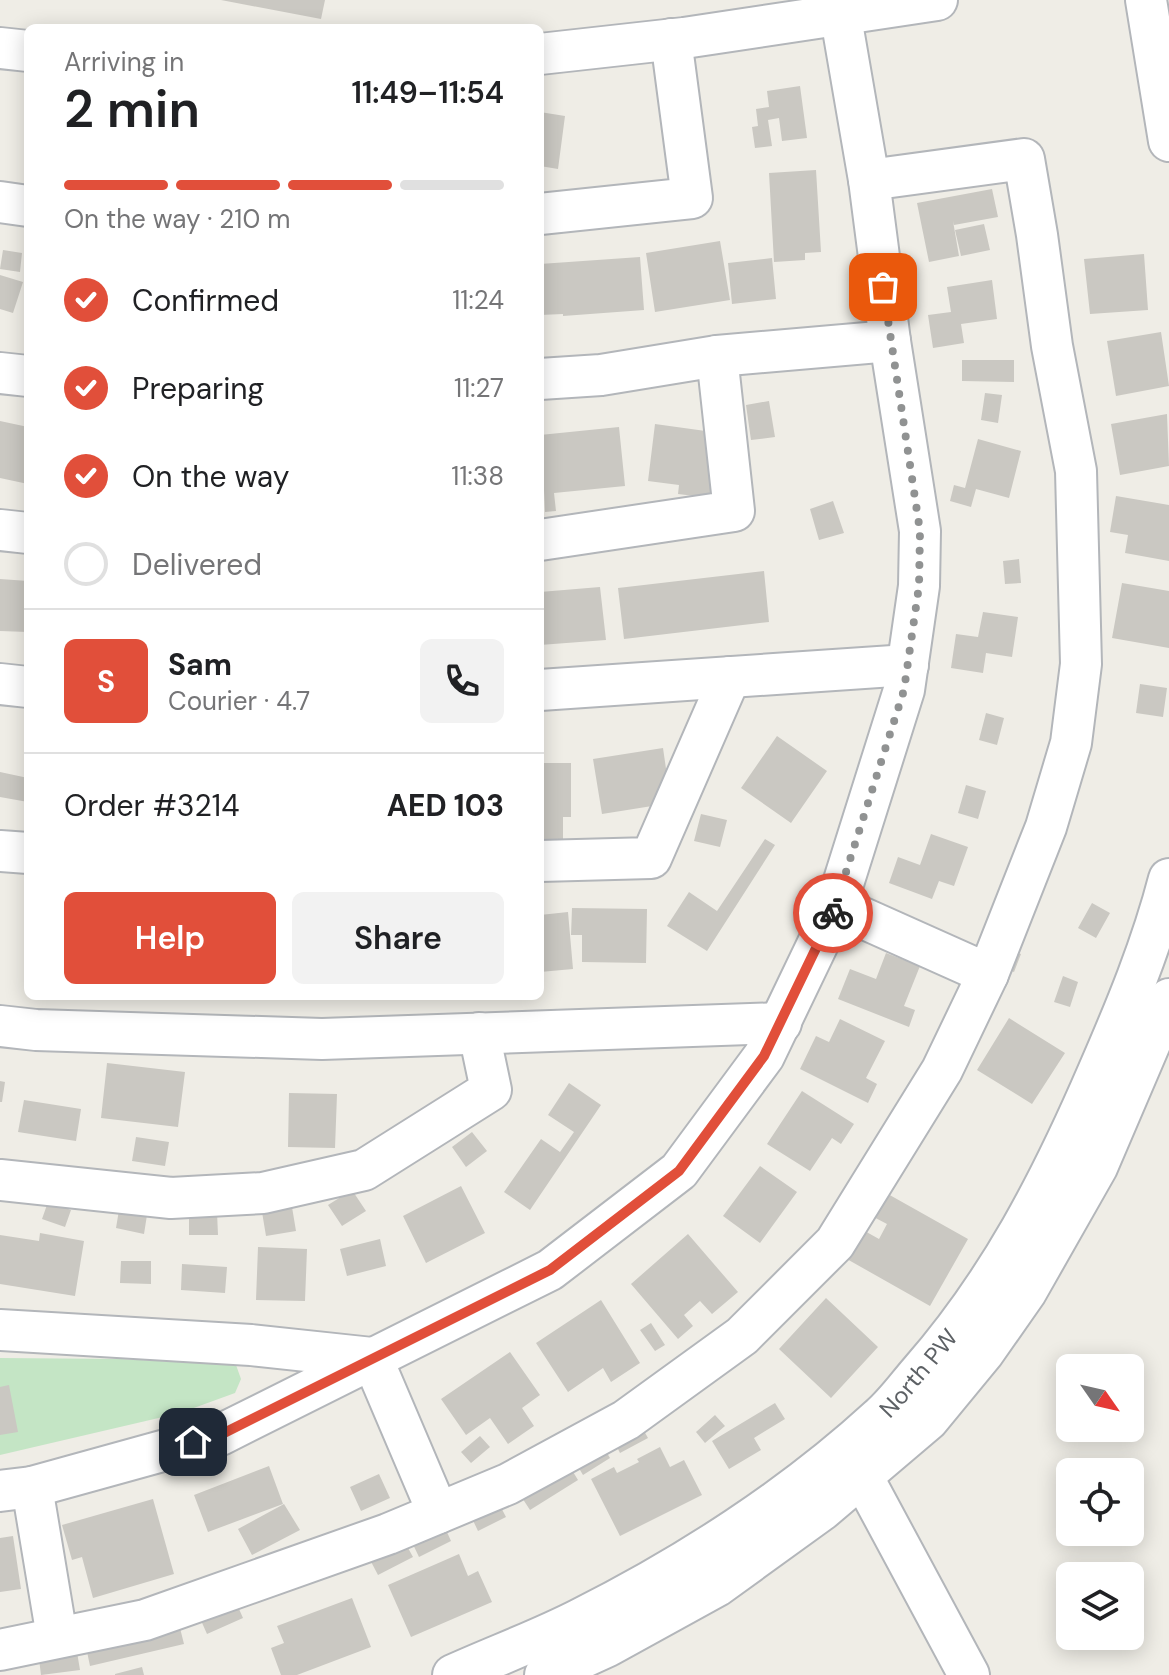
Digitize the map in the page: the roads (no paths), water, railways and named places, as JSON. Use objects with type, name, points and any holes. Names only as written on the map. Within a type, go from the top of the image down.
[{"type":"street","points":[[544,54],[671,39],[839,8],[937,0]]},
{"type":"street","points":[[1146,0],[1169,141]]},
{"type":"street","points":[[57,1637],[16,1489],[220,1435],[550,1270],[679,1171],[764,1056],[781,1023],[836,906],[904,690],[919,586],[920,531],[869,180],[839,8]]},
{"type":"street","points":[[544,214],[692,198],[671,39]]},
{"type":"street","points":[[0,48],[24,51]]},
{"type":"street","points":[[0,1650],[145,1620],[388,1534],[508,1484],[626,1420],[742,1336],[835,1243],[942,1070],[988,974],[1046,827],[1071,743],[1081,664],[1076,471],[1052,346],[1024,159],[869,180]]},
{"type":"street","points":[[0,202],[24,205]]},
{"type":"street","points":[[544,379],[601,375],[717,356],[890,341]]},
{"type":"street","points":[[544,539],[734,511],[717,356]]},
{"type":"street","points":[[0,373],[24,376]]},
{"type":"street","points":[[0,530],[24,533]]},
{"type":"street","points":[[544,690],[908,665]]},
{"type":"street","points":[[544,861],[651,858],[730,677]]},
{"type":"street","points":[[0,684],[24,687]]},
{"type":"street","points":[[0,851],[24,853]]},
{"type":"street","name":"North PW","points":[[453,1675],[579,1620],[699,1554],[806,1477],[882,1416],[954,1334],[992,1278],[1058,1164],[1113,1038],[1160,915],[1169,879]]},
{"type":"street","points":[[836,906],[988,974]]},
{"type":"street","name":"North PW","points":[[545,1675],[608,1646],[717,1586],[822,1510],[928,1420],[984,1352],[1026,1292],[1097,1167],[1169,999]]},
{"type":"street","points":[[0,1026],[36,1030],[322,1039],[781,1023]]},
{"type":"street","points":[[0,1180],[171,1198],[263,1193],[364,1170],[491,1090],[479,1033]]},
{"type":"street","points":[[0,1330],[251,1345],[372,1358]]},
{"type":"street","points":[[372,1358],[438,1513]]},
{"type":"street","points":[[862,1476],[969,1675]]}]
